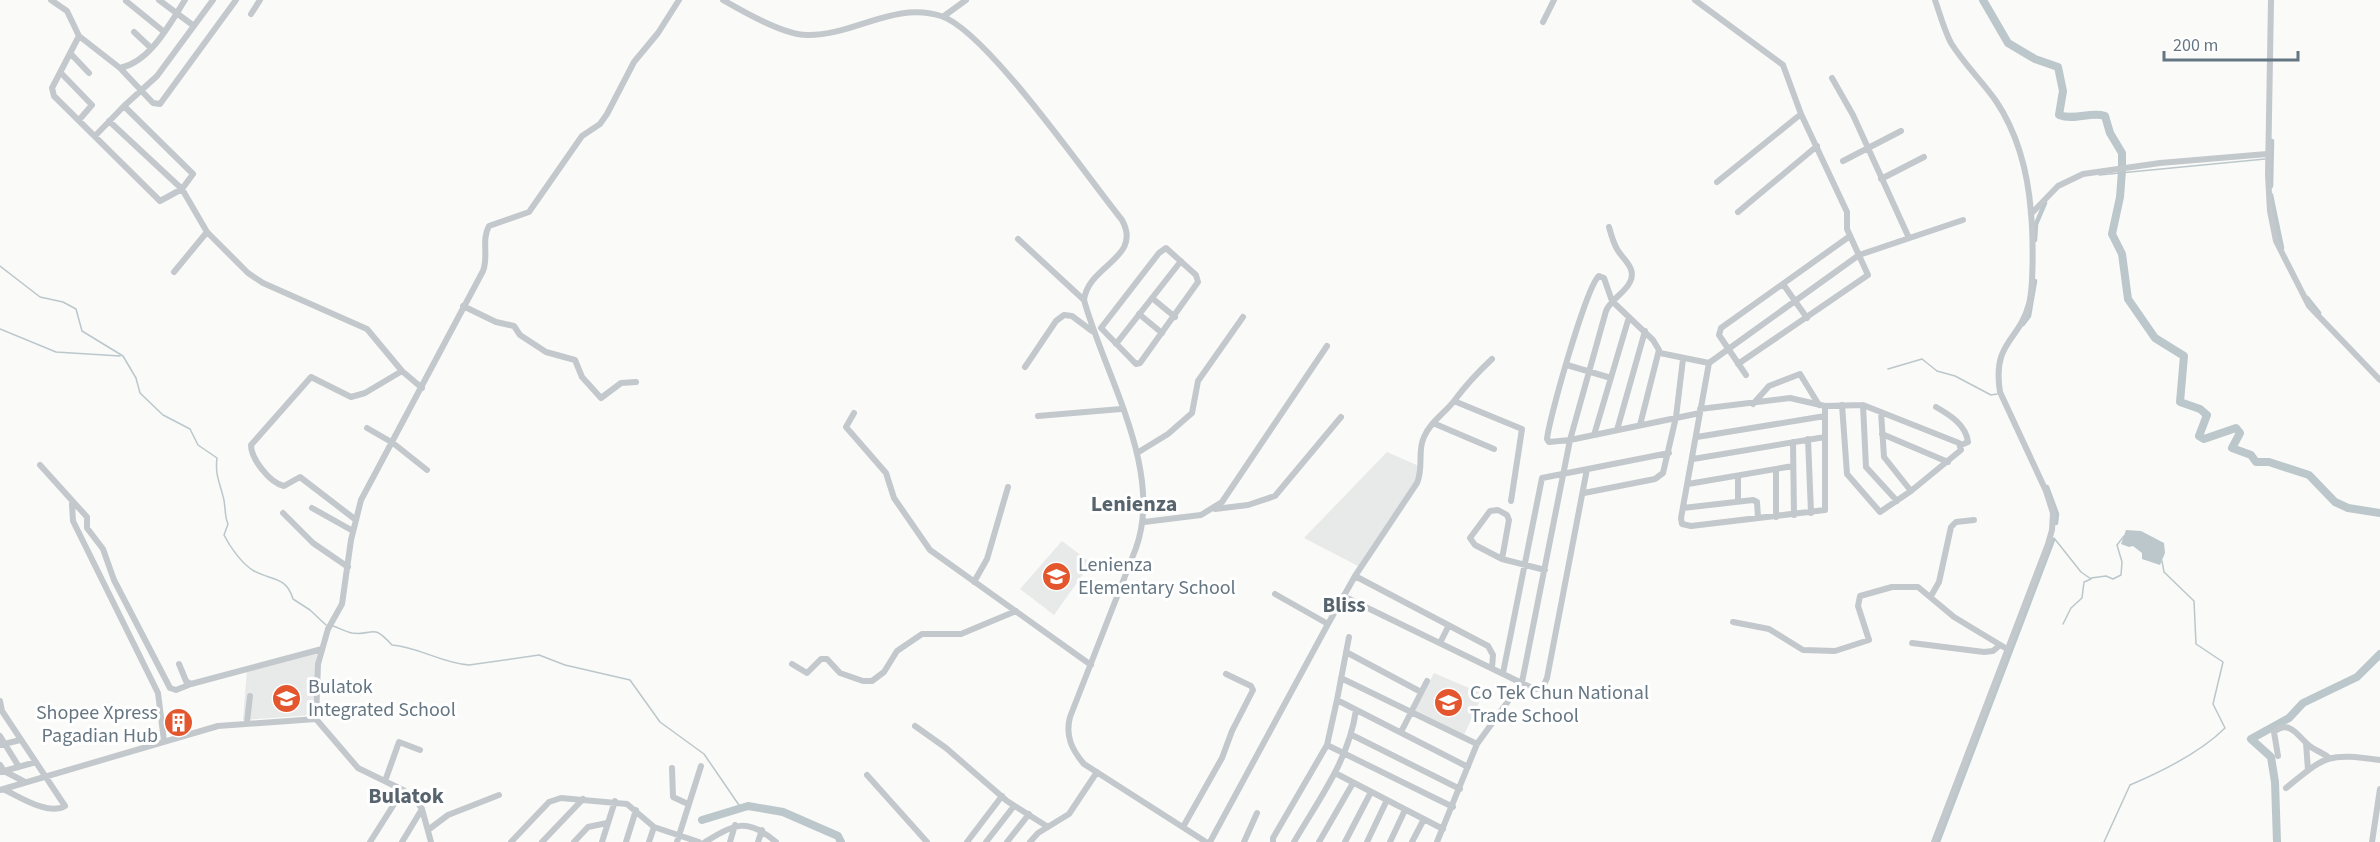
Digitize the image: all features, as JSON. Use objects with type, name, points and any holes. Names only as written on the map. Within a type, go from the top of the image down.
[{"type":"street","points":[[51,0],[67,11],[79,36],[120,68],[153,103],[160,104],[236,0]]},
{"type":"street","points":[[160,0],[176,15],[194,26]]},
{"type":"street","points":[[120,68],[138,63],[185,0]]},
{"type":"street","points":[[95,136],[141,88],[157,76],[213,0]]},
{"type":"street","points":[[251,14],[260,0]]},
{"type":"street","points":[[430,841],[422,809],[416,800],[403,790],[358,768],[316,719],[316,684],[322,649],[328,629],[340,610],[356,520],[368,483],[393,443],[486,265],[485,237],[489,226],[529,212],[582,136],[600,123],[607,114],[634,62],[658,33],[679,0]]},
{"type":"street","points":[[723,0],[743,11],[805,35],[837,32],[899,13],[913,11],[944,16],[967,32],[989,53],[1034,106],[1126,228],[1128,234],[1125,247],[1092,279],[1087,286],[1084,300],[1094,335],[1137,453],[1144,483],[1144,522],[1137,546],[1070,717],[1068,736],[1077,756],[1097,772],[1208,842],[1342,596],[1417,483],[1422,466],[1423,438],[1464,386],[1492,359]]},
{"type":"street","points":[[944,16],[966,0]]},
{"type":"street","points":[[1543,22],[1554,0]]},
{"type":"street","points":[[1695,0],[1782,65],[1847,212],[1846,225],[1867,278],[1738,364]]},
{"type":"street","points":[[1934,842],[2052,530],[2053,513],[2046,491],[2000,392],[1997,377],[2000,356],[2028,306],[2031,214],[2018,143],[1997,103],[1950,40],[1935,0]]},
{"type":"street","points":[[2271,0],[2267,154],[2270,212],[2284,260],[2310,306],[2380,380]]},
{"type":"street","points":[[126,1],[163,32]]},
{"type":"street","points":[[135,33],[151,48]]},
{"type":"street","points":[[79,36],[52,94],[160,201],[182,189],[193,171],[124,106]]},
{"type":"street","points":[[71,54],[89,73]]},
{"type":"street","points":[[61,73],[92,105],[79,120]]},
{"type":"street","points":[[1832,78],[1869,148],[1909,238]]},
{"type":"street","points":[[1717,182],[1802,114]]},
{"type":"street","points":[[109,121],[182,189],[207,232],[256,279],[367,329],[402,371],[422,388]]},
{"type":"street","points":[[1843,161],[1900,131]]},
{"type":"street","points":[[1738,213],[1817,146]]},
{"type":"street","points":[[2031,214],[2058,186],[2083,174],[2160,163],[2267,154]]},
{"type":"street","points":[[1881,178],[1924,157]]},
{"type":"street","points":[[1660,354],[1709,363],[1859,255],[1963,219]]},
{"type":"street","points":[[1437,842],[1478,744],[1522,682],[1570,440],[1606,311],[1629,283],[1632,271],[1616,247],[1609,227]]},
{"type":"street","points":[[174,272],[207,232]]},
{"type":"street","points":[[1746,375],[1719,335],[1721,328],[1850,236]]},
{"type":"street","points":[[1018,238],[1084,300]]},
{"type":"street","points":[[1094,335],[1102,330],[1162,250],[1169,249],[1196,275],[1198,282],[1175,317],[1138,364],[1133,364],[1102,330]]},
{"type":"street","points":[[1116,344],[1181,261]]},
{"type":"street","points":[[1640,425],[1660,354],[1657,344],[1612,301],[1604,278],[1596,276],[1567,365],[1547,439],[1549,442],[1570,440],[1594,435],[1640,425],[1676,417],[1700,411],[1790,398],[1822,406],[1863,405],[1961,446]]},
{"type":"street","points":[[1784,284],[1807,318]]},
{"type":"street","points":[[1152,298],[1175,317]]},
{"type":"street","points":[[464,306],[496,322],[514,326],[520,335],[546,352],[575,360],[582,377],[601,398],[621,383],[636,382]]},
{"type":"street","points":[[1139,314],[1162,333]]},
{"type":"street","points":[[1025,367],[1064,315],[1072,316],[1094,335]]},
{"type":"street","points":[[1594,435],[1629,316]]},
{"type":"street","points":[[1137,453],[1168,434],[1192,413],[1198,381],[1243,317]]},
{"type":"street","points":[[1617,430],[1645,332]]},
{"type":"street","points":[[1215,509],[1327,346]]},
{"type":"street","points":[[1584,493],[1660,477],[1665,469],[1669,453],[1683,359]]},
{"type":"street","points":[[1709,363],[1683,508],[1681,522],[1685,526],[1822,512],[1827,507],[1825,416],[1822,406],[1800,374],[1769,386],[1753,404]]},
{"type":"street","points":[[1567,365],[1611,378]]},
{"type":"street","points":[[356,520],[300,477],[284,486],[278,484],[259,463],[251,445],[311,377],[351,397],[365,393],[402,371]]},
{"type":"street","points":[[1454,401],[1522,429],[1511,501]]},
{"type":"street","points":[[1842,405],[1848,475],[1880,512],[1948,462],[1961,450],[1961,446],[1968,442],[1967,436],[1951,415],[1936,407]]},
{"type":"street","points":[[1863,405],[1866,467],[1897,501]]},
{"type":"street","points":[[1038,416],[1121,409]]},
{"type":"street","points":[[1881,412],[1885,459],[1911,491]]},
{"type":"street","points":[[854,413],[846,427],[886,473],[894,498],[921,539],[942,561],[1091,665]]},
{"type":"street","points":[[1696,437],[1825,416]]},
{"type":"street","points":[[1144,522],[1184,519],[1215,509],[1248,505],[1275,496],[1341,417]]},
{"type":"street","points":[[1433,423],[1494,449]]},
{"type":"street","points":[[367,428],[393,443],[427,470]]},
{"type":"street","points":[[1882,434],[1948,462]]},
{"type":"street","points":[[1693,459],[1825,437]]},
{"type":"street","points":[[1808,439],[1811,513]]},
{"type":"street","points":[[1792,442],[1794,515]]},
{"type":"street","points":[[1503,673],[1539,482],[1544,476],[1669,453]]},
{"type":"street","points":[[40,465],[72,504],[87,517],[87,528],[104,549],[114,580],[170,688],[176,690],[322,649]]},
{"type":"street","points":[[1688,484],[1793,466]]},
{"type":"street","points":[[1342,596],[1539,690],[1546,685],[1587,469]]},
{"type":"street","points":[[1776,469],[1776,517]]},
{"type":"street","points":[[1738,476],[1738,501]]},
{"type":"street","points":[[974,582],[987,559],[1008,487]]},
{"type":"street","points":[[1683,508],[1755,500],[1758,518]]},
{"type":"street","points":[[72,504],[73,521],[158,693],[164,741]]},
{"type":"street","points":[[312,508],[353,531]]},
{"type":"street","points":[[1502,559],[1509,520],[1504,513],[1494,510],[1479,524],[1470,538],[1475,545],[1502,559],[1545,570]]},
{"type":"street","points":[[283,513],[313,543],[348,567]]},
{"type":"street","points":[[1931,596],[1939,582],[1951,527],[1956,522],[1974,520]]},
{"type":"street","points":[[1355,576],[1448,627],[1488,646],[1493,655],[1492,668]]},
{"type":"street","points":[[1733,622],[1769,629],[1800,649],[1835,651],[1869,640],[1858,606],[1860,596],[1895,587],[1918,587],[1954,617],[2007,649]]},
{"type":"street","points":[[1275,594],[1328,624]]},
{"type":"street","points":[[792,664],[807,673],[821,659],[827,659],[840,673],[863,681],[872,681],[884,672],[897,651],[922,634],[961,634],[1016,611]]},
{"type":"street","points":[[1440,643],[1448,627]]},
{"type":"street","points":[[1273,842],[1278,829],[1327,745],[1349,637]]},
{"type":"street","points":[[1912,643],[1984,652],[1993,651],[2000,645]]},
{"type":"street","points":[[1346,652],[1421,692]]},
{"type":"street","points":[[179,664],[186,681],[191,684]]},
{"type":"street","points":[[1183,827],[1222,758],[1232,731],[1253,690],[1251,686],[1226,674]]},
{"type":"street","points":[[1341,678],[1478,744]]},
{"type":"street","points":[[1401,732],[1427,681]]},
{"type":"street","points":[[247,722],[250,696]]},
{"type":"street","points":[[1337,700],[1468,766]]},
{"type":"street","points":[[0,701],[3,711],[20,740],[63,801],[64,808],[42,806],[2,790]]},
{"type":"street","points":[[1294,842],[1345,755],[1352,735],[1356,710]]},
{"type":"street","points":[[2,790],[218,726],[247,722],[316,719]]},
{"type":"street","points":[[915,726],[946,748],[1014,806],[1048,827]]},
{"type":"street","points":[[2278,756],[2274,736],[2279,729],[2293,729],[2306,743],[2328,757]]},
{"type":"street","points":[[1352,735],[1460,789]]},
{"type":"street","points":[[0,736],[2,744],[19,767]]},
{"type":"street","points":[[2,744],[20,740]]},
{"type":"street","points":[[385,782],[399,742],[420,750]]},
{"type":"street","points":[[2306,743],[2308,770]]},
{"type":"street","points":[[1327,745],[1453,807]]},
{"type":"street","points":[[2286,788],[2328,757],[2341,755],[2380,760]]},
{"type":"street","points":[[1,769],[36,762]]},
{"type":"street","points":[[677,839],[701,766]]},
{"type":"street","points":[[672,768],[673,797],[688,804]]},
{"type":"street","points":[[1,769],[25,783]]},
{"type":"street","points":[[1030,842],[1069,814],[1097,772]]},
{"type":"street","points":[[1335,773],[1443,829]]},
{"type":"street","points":[[867,775],[927,842]]},
{"type":"street","points":[[1319,842],[1353,783]]},
{"type":"street","points":[[2372,842],[2379,816],[2380,789]]},
{"type":"street","points":[[370,842],[403,790]]},
{"type":"street","points":[[1345,842],[1371,792]]},
{"type":"street","points":[[428,830],[448,815],[499,795]]},
{"type":"street","points":[[967,842],[1002,796]]},
{"type":"street","points":[[542,842],[583,799]]},
{"type":"street","points":[[511,842],[552,800],[583,799],[627,804],[654,828],[677,839],[699,842]]},
{"type":"street","points":[[1367,842],[1387,800]]},
{"type":"street","points":[[602,842],[615,801]]},
{"type":"street","points":[[986,842],[1014,806]]},
{"type":"street","points":[[402,842],[422,809]]},
{"type":"street","points":[[626,842],[636,810]]},
{"type":"street","points":[[1390,842],[1406,810]]},
{"type":"street","points":[[1244,842],[1257,813]]},
{"type":"street","points":[[1007,842],[1029,814]]},
{"type":"street","points":[[1412,842],[1424,819]]},
{"type":"street","points":[[574,842],[594,824],[607,824]]},
{"type":"street","points":[[730,842],[735,825]]},
{"type":"street","points":[[705,842],[735,825],[762,830],[776,842]]},
{"type":"street","points":[[649,842],[654,828]]},
{"type":"street","points":[[758,842],[762,830]]},
{"type":"shaded area","points":[[1387,452],[1419,466],[1417,479],[1358,566],[1304,538]]},
{"type":"shaded area","points":[[2126,530],[2141,531],[2164,543],[2165,553],[2160,565],[2142,559],[2142,553],[2133,546],[2121,544]]},
{"type":"shaded area","name":"Lenienza Elementary School","points":[[1062,541],[1091,563],[1054,615],[1020,589]]},
{"type":"shaded area","name":"Bulatok Integrated School","points":[[317,651],[312,715],[243,720],[247,669]]},
{"type":"shaded area","name":"Co Tek Chun National Trade School","points":[[1434,673],[1483,694],[1464,735],[1414,711]]},
{"type":"waterway","points":[[1983,0],[2008,43],[2035,59],[2058,67],[2063,91],[2059,115],[2065,117],[2105,116],[2110,133],[2122,153],[2122,167]]},
{"type":"waterway","points":[[2271,186],[2272,141]]},
{"type":"waterway","points":[[2099,175],[2265,159]]},
{"type":"waterway","points":[[2122,171],[2120,197],[2112,234],[2122,254],[2128,299],[2155,338],[2184,356],[2180,402],[2200,409],[2207,415],[2199,436],[2204,439],[2236,428],[2240,433],[2232,448],[2251,455],[2256,462],[2269,462],[2309,475],[2335,502],[2348,508],[2380,513]]},
{"type":"waterway","points":[[2271,195],[2282,248]]},
{"type":"waterway","points":[[2035,240],[2036,224],[2045,203]]},
{"type":"waterway","points":[[0,266],[40,297],[63,302],[76,309],[82,331],[123,356],[136,378],[140,393],[163,415],[190,429],[198,445],[217,458],[217,473],[228,524],[224,535],[230,545],[250,568],[278,580],[286,586],[293,599],[310,610],[326,625]]},
{"type":"waterway","points":[[2023,324],[2029,316],[2035,281]]},
{"type":"waterway","points":[[2307,298],[2319,313]]},
{"type":"waterway","points":[[0,329],[56,352],[120,356]]},
{"type":"waterway","points":[[1888,369],[1922,359],[1937,371],[1955,376],[1991,395],[1997,394]]},
{"type":"waterway","points":[[2047,487],[2057,514],[2056,523]]},
{"type":"waterway","points":[[2091,578],[2106,576],[2113,579],[2121,575],[2122,562],[2117,545],[2124,536]]},
{"type":"waterway","points":[[2054,538],[2081,572],[2091,579],[2084,582],[2082,598],[2071,608],[2063,624]]},
{"type":"waterway","points":[[1938,842],[2053,540]]},
{"type":"waterway","points":[[2104,842],[2130,785],[2180,761],[2225,728],[2213,704],[2223,662],[2196,644],[2194,601],[2164,572],[2162,561]]},
{"type":"waterway","points":[[333,626],[352,633],[376,632],[392,645],[459,664],[469,665],[539,655],[565,665],[630,680],[660,722],[704,754],[741,808]]},
{"type":"waterway","points":[[2277,842],[2275,782],[2271,757],[2251,739],[2289,718],[2303,703],[2357,677],[2380,654]]},
{"type":"waterway","points":[[702,820],[748,806],[783,812],[838,836],[841,842]]},
{"type":"place","name":"Lenienza Elementary School","points":[[1057,576]]},
{"type":"place","name":"Bulatok Integrated School","points":[[287,698]]},
{"type":"place","name":"Co Tek Chun National Trade School","points":[[1449,703]]},
{"type":"place","name":"Shopee Xpress Pagadian Hub","points":[[179,723]]},
{"type":"district","name":"Lenienza","points":[[1134,503]]},
{"type":"district","name":"Bliss","points":[[1344,605]]},
{"type":"district","name":"Bulatok","points":[[406,795]]}]
